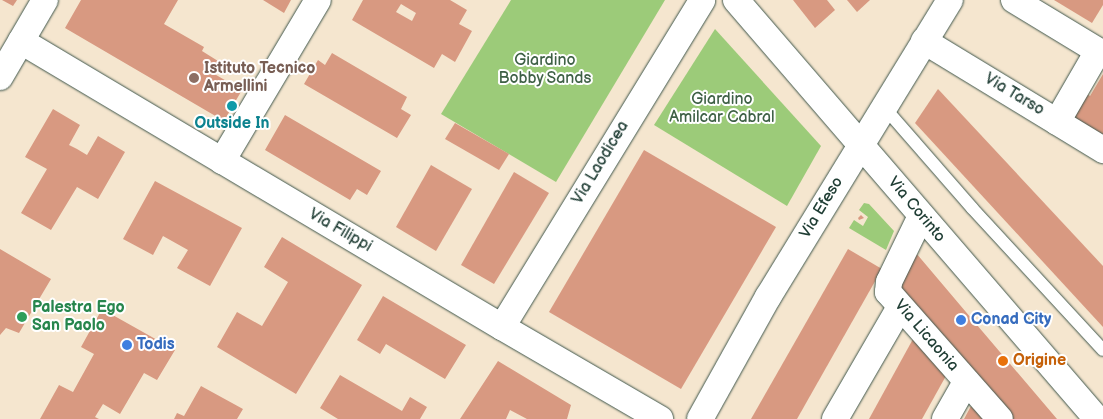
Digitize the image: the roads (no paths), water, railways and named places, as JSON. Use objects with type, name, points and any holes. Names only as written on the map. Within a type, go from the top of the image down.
[{"type":"street","points":[[0,77],[46,0]]},
{"type":"street","points":[[222,161],[318,0]]},
{"type":"street","name":"Via Laodicea","points":[[502,327],[702,0]]},
{"type":"street","name":"Via Corinto","points":[[736,0],[1097,419]]},
{"type":"street","name":"Via Efeso","points":[[700,419],[768,297],[950,0]]},
{"type":"street","points":[[1014,0],[1101,53],[1057,122]]},
{"type":"street","name":"Via Filippi","points":[[21,41],[660,419]]},
{"type":"street","name":"Via Tarso","points":[[924,42],[1103,150]]},
{"type":"street","name":"Via Licaonia","points":[[921,216],[889,282],[888,292],[1000,419]]},
{"type":"street","points":[[835,419],[900,307]]},
{"type":"street","points":[[945,419],[966,382]]},
{"type":"lane","points":[[884,107],[972,208],[1103,350]]},
{"type":"place","name":"Istituto Tecnico Armellini","points":[[194,78]]},
{"type":"place","name":"Outside In","points":[[232,106]]},
{"type":"place","name":"Palestra Ego San Paolo","points":[[22,317]]},
{"type":"place","name":"Conad City","points":[[961,320]]},
{"type":"place","name":"Todis","points":[[127,345]]},
{"type":"place","name":"Origine","points":[[1003,361]]},
{"type":"park label","name":"Giardino Bobby Sands","points":[[545,70]]},
{"type":"park label","name":"Giardino Amilcar Cabral","points":[[722,109]]}]
